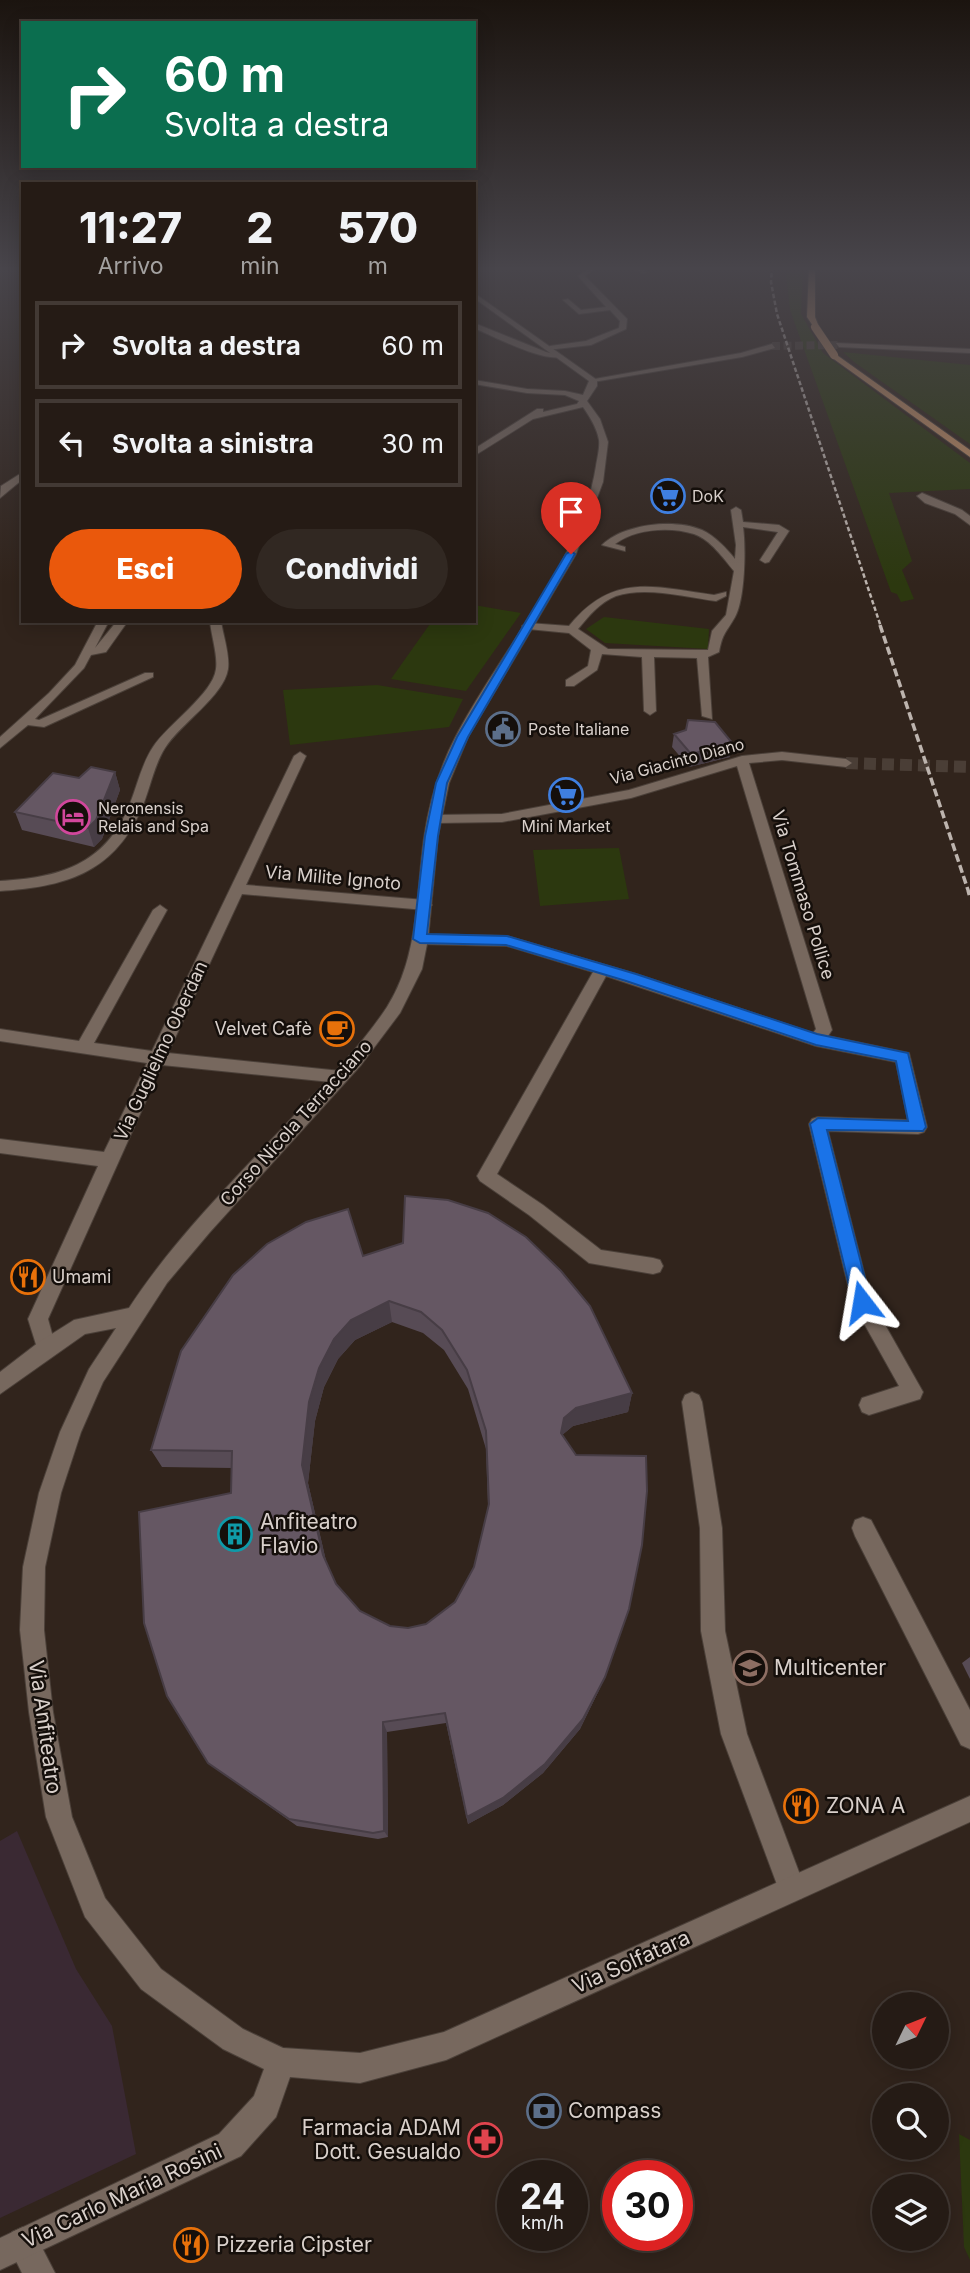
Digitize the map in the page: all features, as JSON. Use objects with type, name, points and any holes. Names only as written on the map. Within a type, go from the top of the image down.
[{"type":"main road","points":[[857,372],[970,454]]},
{"type":"street","points":[[533,417],[580,407],[593,386],[592,381],[581,372]]},
{"type":"street","points":[[476,452],[533,417],[551,396],[592,381],[644,372]]},
{"type":"street","points":[[476,382],[527,391],[578,395],[598,424]]},
{"type":"street","points":[[527,391],[554,408],[579,413],[598,424]]},
{"type":"street","name":"Corso Nicola Terracciano","points":[[133,1315],[160,1277],[203,1226],[341,1077],[394,1009],[414,969],[442,783],[463,737],[571,554],[598,482],[604,442],[598,424]]},
{"type":"street","points":[[0,495],[4,488],[21,476]]},
{"type":"street","points":[[922,496],[931,505],[958,510],[970,522]]},
{"type":"street","points":[[528,626],[566,630],[597,649],[648,654],[702,655],[713,652],[718,631],[731,615],[742,568],[736,510]]},
{"type":"street","points":[[738,524],[779,528],[784,531],[765,561]]},
{"type":"street","points":[[621,549],[607,545],[625,532],[666,527],[698,532],[719,546],[742,568]]},
{"type":"street","points":[[566,630],[590,608],[613,594],[647,591],[716,598],[722,594]]},
{"type":"street","points":[[0,744],[80,666],[102,623]]},
{"type":"street","points":[[86,653],[103,650],[122,623]]},
{"type":"street","points":[[0,886],[50,880],[89,866],[105,850],[132,814],[156,751],[177,723],[212,690],[220,676],[222,668],[215,623]]},
{"type":"street","points":[[570,682],[593,668],[597,649]]},
{"type":"street","points":[[648,654],[650,711]]},
{"type":"street","points":[[702,655],[708,716]]},
{"type":"street","points":[[26,721],[40,723],[149,675]]},
{"type":"street","name":"Via Guglielmo Oberdan","points":[[46,1348],[38,1319],[109,1160],[300,756]]},
{"type":"street","name":"Via Giacinto Diano","points":[[435,819],[502,818],[633,795],[742,760],[782,756],[846,763]]},
{"type":"street","name":"Via Tommaso Pollice","points":[[742,760],[824,1030],[816,1040]]},
{"type":"street","name":"Via Milite Ignoto","points":[[239,889],[425,905]]},
{"type":"street","points":[[84,1048],[160,910]]},
{"type":"street","points":[[420,939],[507,941],[602,969],[816,1040],[903,1057],[918,1127],[818,1124],[862,1302],[913,1392],[869,1405]]},
{"type":"street","points":[[602,969],[486,1176],[537,1210],[596,1257],[653,1266]]},
{"type":"street","points":[[0,1035],[157,1058],[341,1077]]},
{"type":"street","points":[[0,1146],[109,1160]]},
{"type":"street","points":[[0,1384],[46,1348],[81,1326],[133,1315]]},
{"type":"street","name":"Via Anfiteatro","points":[[133,1315],[96,1376],[71,1432],[50,1493],[34,1567],[32,1630],[41,1712],[59,1817],[95,1907],[151,1979],[233,2039],[281,2062]]},
{"type":"street","points":[[692,1402],[711,1528],[713,1632],[734,1734],[792,1888]]},
{"type":"street","points":[[863,1528],[970,1736]]},
{"type":"street","name":"Via Solfatara","points":[[281,2062],[360,2068],[446,2046],[970,1810]]},
{"type":"street","name":"Via Carlo Maria Rosini","points":[[11,2248],[230,2145],[265,2106],[281,2062]]},
{"type":"street","points":[[11,2248],[39,2273]]},
{"type":"shaded area","points":[[17,1831],[76,1969],[112,2026],[136,2154],[0,2218],[0,1841]]},
{"type":"green space","points":[[812,372],[848,372],[970,463],[970,489],[889,493],[912,561],[902,570],[914,599],[901,602],[897,594],[891,592]]},
{"type":"green space","points":[[868,372],[970,372],[970,444]]},
{"type":"green space","points":[[476,605],[521,613],[466,691],[391,679],[431,623],[476,623]]},
{"type":"green space","points":[[604,617],[709,629],[708,649],[605,643],[586,629]]},
{"type":"green space","points":[[377,685],[463,699],[449,727],[290,745],[283,690]]},
{"type":"green space","points":[[619,848],[629,899],[540,906],[533,850]]},
{"type":"green space","points":[[959,2134],[970,2140],[970,2260],[964,2247]]},
{"type":"building","points":[[688,720],[715,722],[733,744],[691,754],[674,734],[686,730]]},
{"type":"building","points":[[91,767],[115,772],[96,820],[88,828],[15,812],[53,773],[79,778]]},
{"type":"building","name":"Anfiteatro Flavio","points":[[405,1196],[448,1200],[488,1213],[526,1237],[561,1271],[590,1306],[632,1393],[576,1408],[564,1418],[561,1433],[576,1455],[646,1456],[647,1491],[642,1545],[629,1609],[605,1677],[583,1719],[545,1764],[503,1798],[467,1817],[445,1713],[383,1722],[384,1831],[373,1833],[289,1819],[208,1763],[167,1696],[144,1623],[139,1512],[231,1493],[232,1451],[151,1450],[181,1351],[233,1275],[267,1244],[306,1222],[348,1209],[363,1256],[403,1243]],"holes":[[[389,1301],[421,1312],[442,1330],[467,1370],[486,1431],[489,1504],[474,1567],[455,1602],[426,1624],[408,1628],[390,1626],[360,1611],[336,1584],[323,1555],[302,1465],[309,1402],[319,1368],[334,1339],[351,1320]]]},
{"type":"tunnel","points":[[846,763],[970,767]]},
{"type":"railway","points":[[796,372],[881,627]]},
{"type":"railway","points":[[880,625],[969,893]]},
{"type":"railway","points":[[969,891],[970,895]]},
{"type":"place","name":"DoK","points":[[668,496]]},
{"type":"place","name":"Poste Italiane","points":[[503,729]]},
{"type":"place","name":"Mini Market","points":[[566,795]]},
{"type":"place","name":"Neronensis Relais and Spa","points":[[73,817]]},
{"type":"place","name":"Velvet Cafè","points":[[337,1029]]},
{"type":"place","name":"Umami","points":[[28,1277]]},
{"type":"place","name":"Anfiteatro Flavio","points":[[235,1534]]},
{"type":"place","name":"Multicenter","points":[[750,1668]]},
{"type":"place","name":"ZONA A","points":[[801,1806]]},
{"type":"place","name":"Compass","points":[[544,2111]]},
{"type":"place","name":"Farmacia ADAM Dott. Gesualdo","points":[[485,2140]]},
{"type":"place","name":"Pizzeria Cipster","points":[[191,2245]]},
{"type":"route","points":[[571,554],[463,737],[442,783],[431,836],[420,939],[507,941],[550,952],[816,1040],[903,1057],[918,1127],[818,1124],[862,1302]]}]
